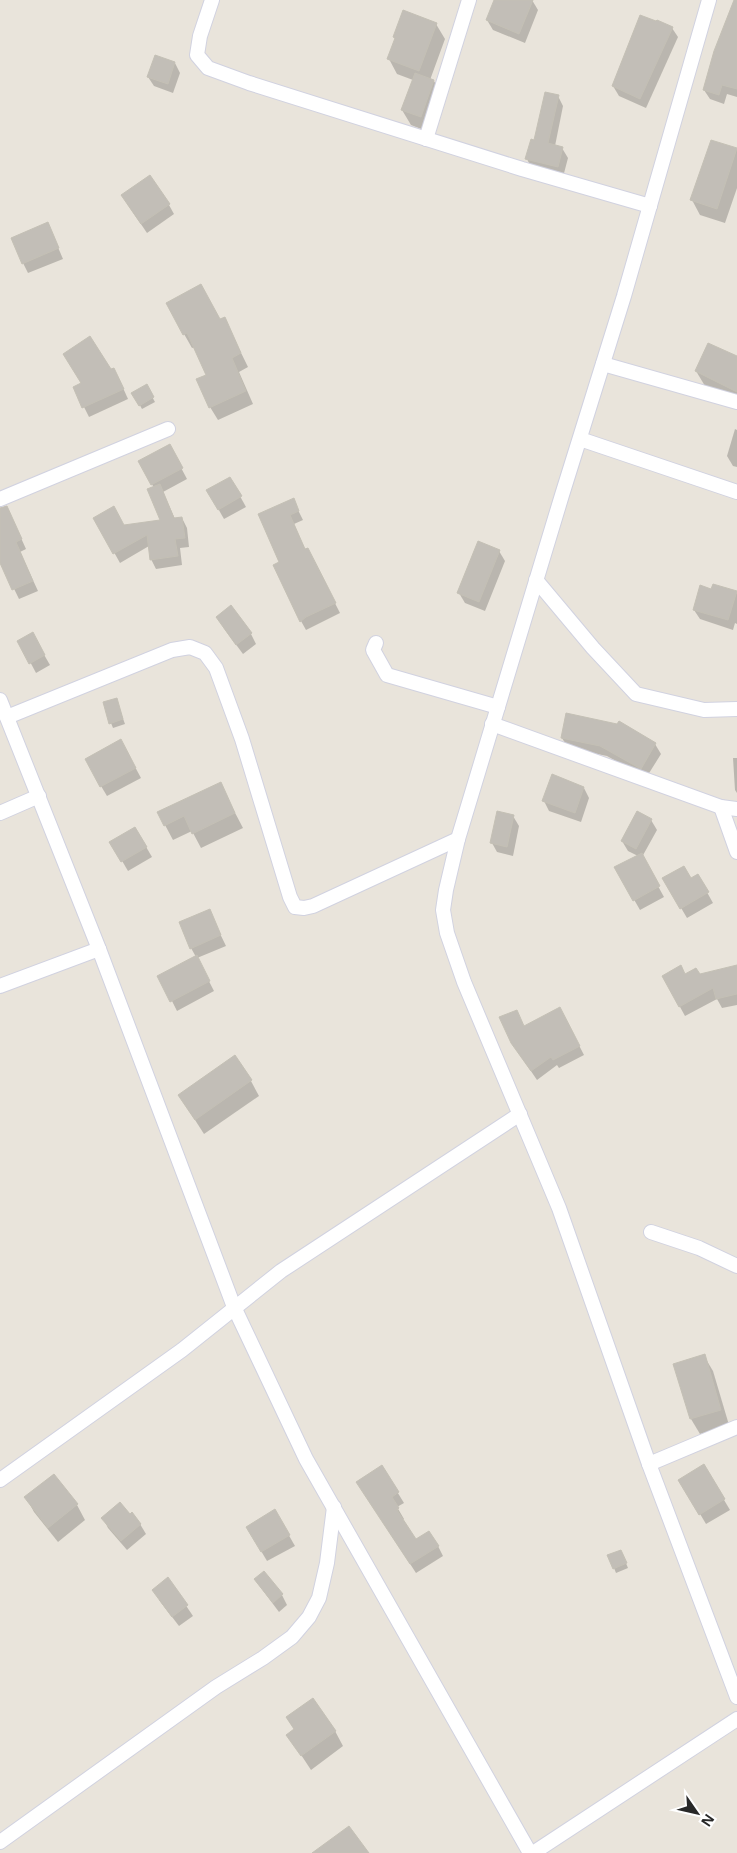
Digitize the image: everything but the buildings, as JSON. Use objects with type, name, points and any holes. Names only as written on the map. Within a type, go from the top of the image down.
[{"type":"street","points":[[212,0],[200,36],[197,55],[208,68],[258,86],[522,169],[650,206]]},
{"type":"street","points":[[426,139],[470,0]]},
{"type":"street","points":[[709,0],[603,364],[458,839],[443,910],[447,933],[464,982],[559,1208],[649,1464],[737,1697]]},
{"type":"street","points":[[603,364],[737,402]]},
{"type":"street","points":[[0,499],[168,429]]},
{"type":"street","points":[[580,438],[737,492]]},
{"type":"street","points":[[536,580],[593,648],[636,694],[704,710],[737,709]]},
{"type":"street","points":[[376,643],[373,650],[387,675],[498,707]]},
{"type":"street","points":[[7,717],[172,650],[190,647],[205,653],[216,668],[242,739],[290,897],[295,907],[313,906],[458,839]]},
{"type":"street","points":[[0,700],[99,949],[234,1307],[306,1459],[531,1853],[737,1719]]},
{"type":"street","points":[[492,724],[720,807],[737,809]]},
{"type":"street","points":[[0,813],[39,796]]},
{"type":"street","points":[[720,807],[737,852]]},
{"type":"street","points":[[0,986],[99,949]]},
{"type":"street","points":[[0,1480],[182,1350],[281,1271],[520,1114]]},
{"type":"street","points":[[651,1232],[698,1248],[737,1266]]},
{"type":"street","points":[[649,1464],[737,1427]]},
{"type":"street","points":[[0,1842],[216,1687],[263,1658],[292,1637],[309,1617],[319,1598],[327,1563],[334,1507]]}]
